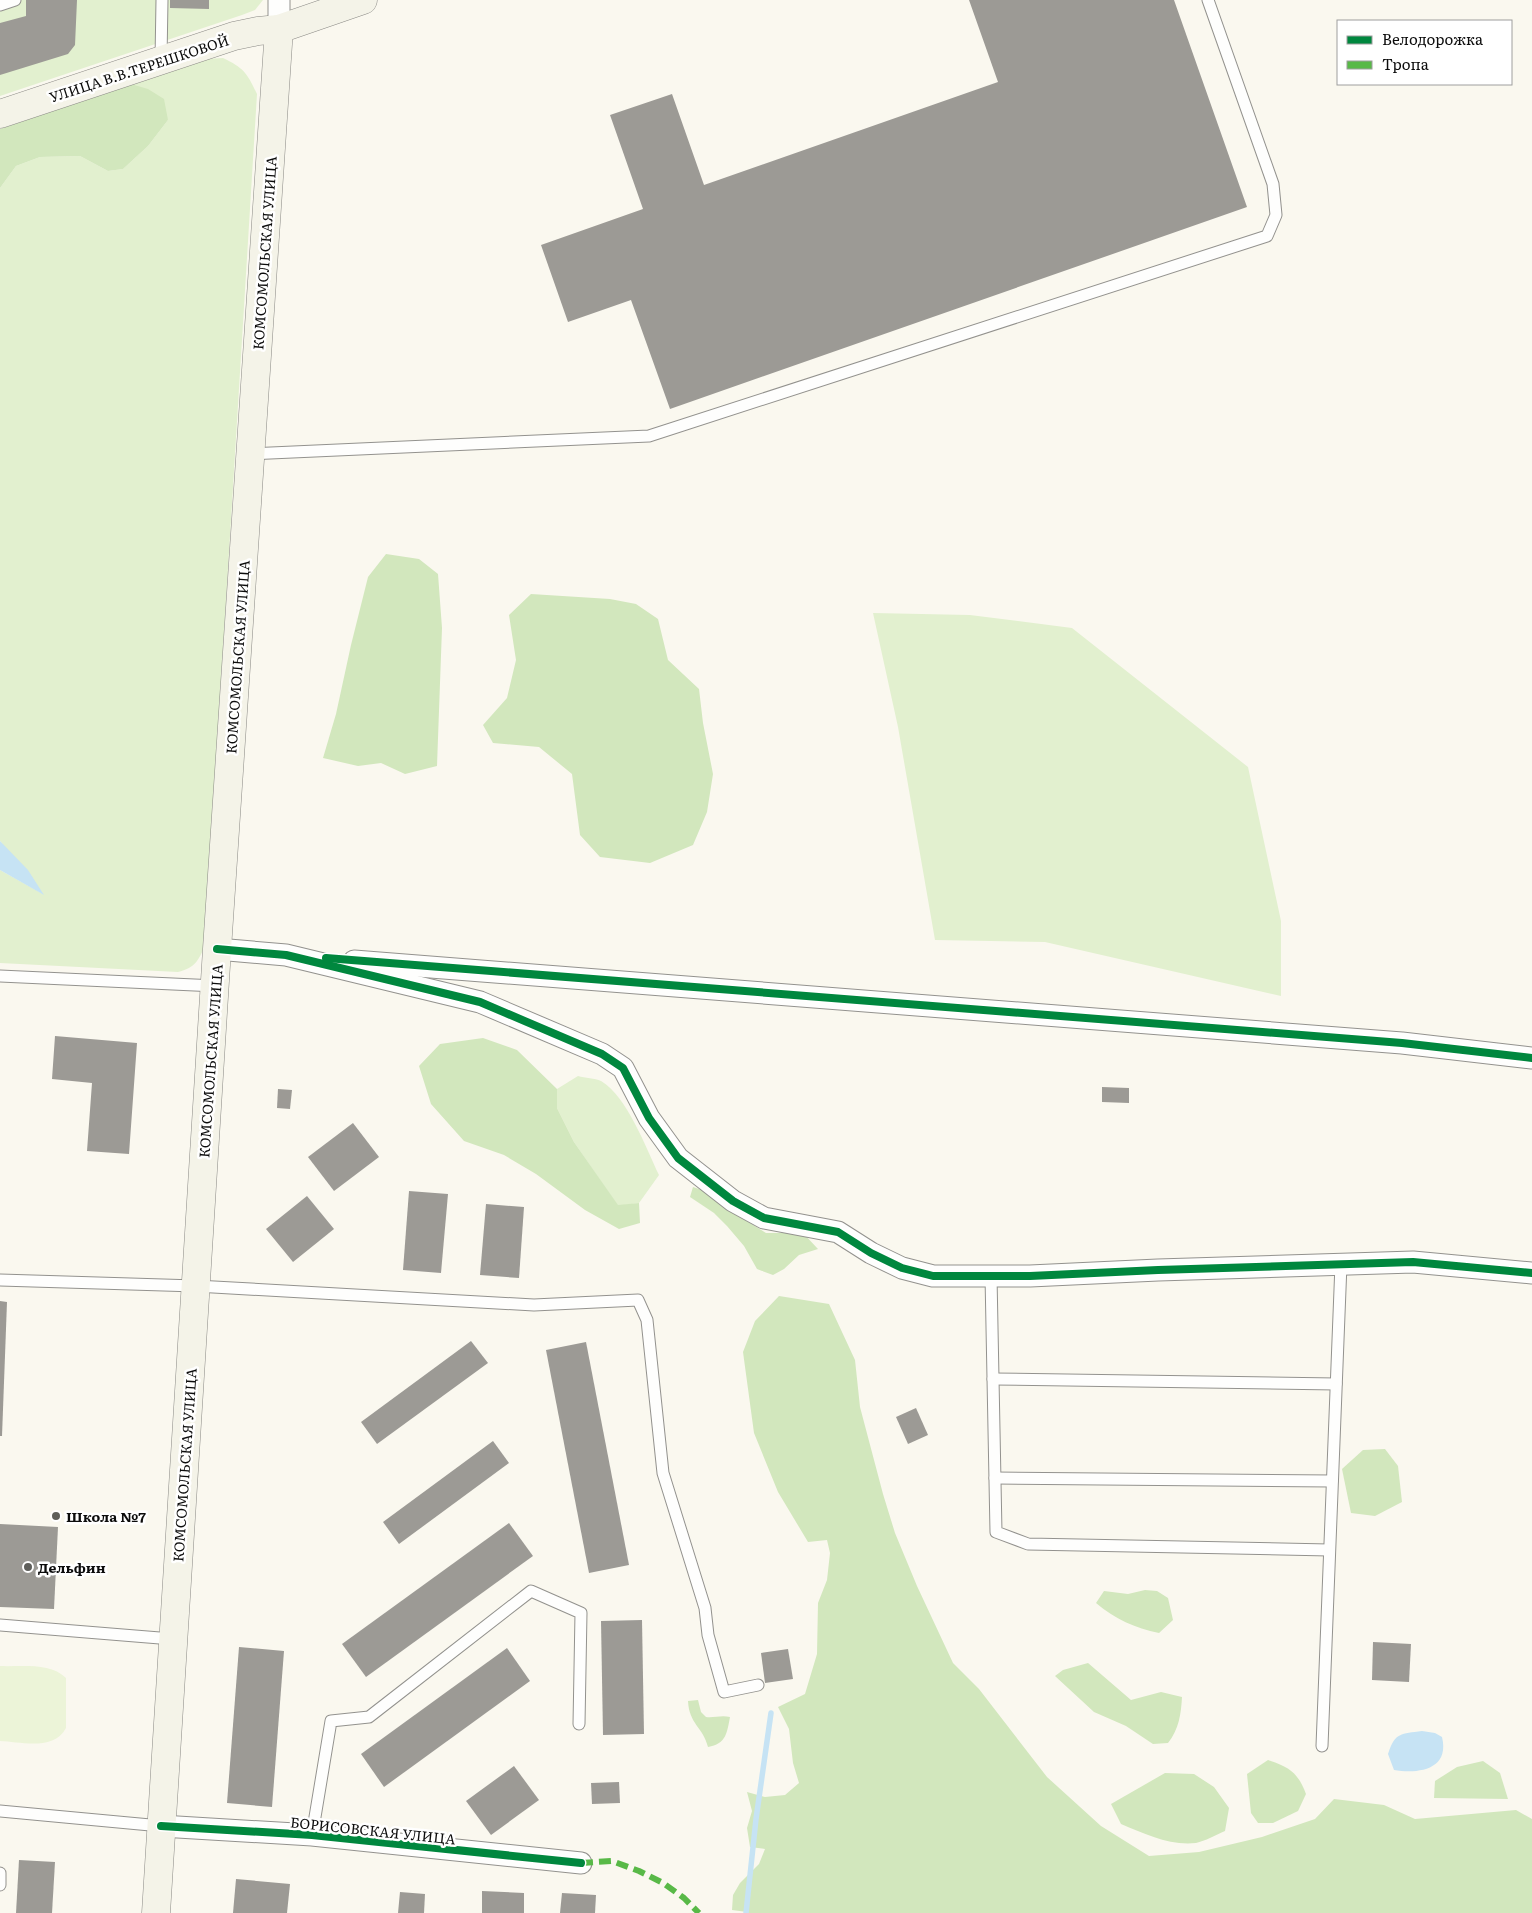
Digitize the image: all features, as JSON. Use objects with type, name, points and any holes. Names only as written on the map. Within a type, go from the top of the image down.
[{"type":"main road","name":"УЛИЦА В.В.ТЕРЕШКОВОЙ","points":[[0,114],[234,36],[279,29],[363,0]]},
{"type":"main road","name":"КОМСОМОЛЬСКАЯ УЛИЦА","points":[[156,1913],[217,949],[279,29]]},
{"type":"street","points":[[279,0],[279,29]]},
{"type":"street","points":[[217,949],[1402,1043],[1532,1058]]},
{"type":"street","points":[[286,955],[480,1002],[602,1054],[623,1068],[648,1118],[678,1158],[733,1201],[764,1218],[838,1232],[871,1253],[902,1268],[933,1276],[991,1276],[1413,1262],[1532,1273]]},
{"type":"street","name":"БОРИСОВСКАЯ УЛИЦА","points":[[161,1826],[312,1835],[581,1863]]},
{"type":"lane","points":[[0,5],[14,0]]},
{"type":"lane","points":[[161,60],[162,0]]},
{"type":"lane","points":[[250,454],[649,436],[1267,236],[1276,215],[1273,184],[1208,0]]},
{"type":"lane","points":[[0,976],[216,986]]},
{"type":"lane","points":[[1322,1746],[1341,1264]]},
{"type":"lane","points":[[991,1276],[996,1532],[1028,1544],[1330,1550]]},
{"type":"lane","points":[[0,1280],[196,1286],[534,1305],[638,1300],[647,1320],[663,1473],[705,1608],[708,1635],[724,1692],[758,1685]]},
{"type":"lane","points":[[993,1379],[1336,1384]]},
{"type":"lane","points":[[995,1478],[1332,1481]]},
{"type":"lane","points":[[312,1835],[330,1722],[369,1717],[531,1590],[581,1613],[580,1724]]},
{"type":"lane","points":[[0,1625],[172,1639]]},
{"type":"lane","points":[[0,1811],[161,1826]]},
{"type":"lane","points":[[0,1873],[0,1885]]},
{"type":"green space","points":[[0,0],[263,0],[255,10],[242,15],[0,96]]},
{"type":"green space","points":[[223,58],[244,72],[257,94],[205,945],[196,963],[178,972],[0,963],[0,870],[43,894],[0,841],[0,188],[16,166],[40,157],[80,156],[108,171],[123,169],[148,146],[168,120],[131,84],[204,59]]},
{"type":"green space","points":[[131,84],[148,89],[164,99],[168,120],[148,146],[123,169],[108,171],[80,156],[40,157],[16,166],[0,188],[0,129]]},
{"type":"green space","points":[[386,554],[419,559],[438,574],[442,628],[437,766],[405,774],[381,763],[358,766],[323,758],[336,714],[368,577]]},
{"type":"green space","points":[[531,594],[610,599],[636,604],[658,619],[668,660],[699,689],[703,723],[713,774],[707,812],[693,845],[650,863],[600,857],[580,835],[572,774],[539,747],[493,743],[483,725],[507,698],[516,660],[509,615]]},
{"type":"green space","points":[[873,613],[970,615],[1072,628],[1248,767],[1281,921],[1281,996],[1045,942],[935,940],[898,727]]},
{"type":"green space","points":[[483,1038],[517,1050],[557,1089],[557,1108],[574,1142],[618,1205],[639,1203],[640,1223],[619,1229],[585,1210],[536,1174],[504,1155],[464,1141],[431,1104],[419,1066],[440,1044]]},
{"type":"green space","points":[[578,1076],[599,1080],[610,1088],[627,1110],[642,1137],[659,1175],[639,1203],[618,1206],[574,1142],[557,1108],[557,1089]]},
{"type":"green space","points":[[693,1187],[708,1192],[742,1218],[766,1233],[803,1233],[818,1249],[799,1255],[784,1269],[773,1275],[757,1269],[744,1246],[727,1226],[714,1213],[690,1197]]},
{"type":"green space","points":[[779,1296],[829,1304],[855,1360],[860,1407],[895,1533],[917,1586],[953,1663],[979,1689],[1047,1777],[1101,1826],[1149,1856],[1199,1852],[1262,1837],[1315,1819],[1334,1799],[1384,1805],[1415,1819],[1516,1810],[1532,1819],[1532,1913],[747,1913],[732,1910],[733,1895],[740,1883],[759,1864],[765,1849],[750,1847],[747,1828],[752,1811],[747,1792],[765,1797],[785,1795],[799,1783],[793,1763],[789,1729],[778,1707],[805,1694],[817,1654],[818,1603],[827,1580],[830,1553],[827,1540],[808,1542],[778,1492],[754,1433],[743,1352],[755,1321]]},
{"type":"green space","points":[[1385,1449],[1398,1466],[1402,1502],[1375,1516],[1351,1513],[1342,1469],[1363,1450]]},
{"type":"green space","points":[[1145,1590],[1157,1591],[1168,1598],[1173,1620],[1159,1633],[1126,1622],[1110,1614],[1096,1603],[1104,1591],[1128,1594]]},
{"type":"green space","points":[[1088,1663],[1131,1700],[1161,1692],[1182,1697],[1179,1721],[1168,1743],[1153,1744],[1126,1726],[1094,1712],[1055,1676],[1063,1670]]},
{"type":"green space","points":[[0,1666],[44,1667],[66,1678],[66,1728],[61,1735],[54,1740],[36,1743],[0,1741]]},
{"type":"green space","points":[[698,1700],[701,1712],[706,1717],[730,1717],[725,1737],[714,1746],[708,1747],[706,1740],[691,1715],[688,1701]]},
{"type":"green space","points":[[1268,1760],[1288,1768],[1300,1781],[1306,1794],[1298,1811],[1273,1823],[1258,1823],[1251,1813],[1247,1774]]},
{"type":"green space","points":[[1483,1761],[1500,1773],[1508,1799],[1434,1798],[1435,1781],[1457,1767]]},
{"type":"green space","points":[[1165,1773],[1194,1774],[1214,1787],[1229,1808],[1225,1831],[1196,1843],[1177,1843],[1139,1832],[1121,1824],[1111,1804]]},
{"type":"water","points":[[0,841],[28,870],[44,895],[0,870]]},
{"type":"water","points":[[1422,1731],[1435,1733],[1442,1737],[1443,1748],[1437,1763],[1422,1770],[1394,1770],[1388,1754],[1393,1742],[1400,1735]]},
{"type":"building","points":[[26,0],[77,0],[75,45],[68,54],[0,75],[0,23],[26,16]]},
{"type":"building","points":[[170,0],[209,0],[209,9],[170,8]]},
{"type":"building","points":[[969,0],[1174,0],[1247,207],[670,409],[631,300],[568,322],[541,245],[643,209],[610,115],[672,94],[704,185],[998,82]]},
{"type":"building","points":[[55,1036],[137,1043],[129,1154],[87,1151],[92,1083],[52,1079]]},
{"type":"building","points":[[1102,1087],[1129,1088],[1129,1103],[1102,1102]]},
{"type":"building","points":[[278,1089],[292,1090],[290,1109],[277,1108]]},
{"type":"building","points":[[353,1123],[379,1157],[334,1191],[308,1157]]},
{"type":"building","points":[[409,1191],[448,1194],[441,1273],[403,1270]]},
{"type":"building","points":[[307,1196],[334,1229],[293,1262],[266,1229]]},
{"type":"building","points":[[486,1204],[524,1207],[519,1278],[480,1275]]},
{"type":"building","points":[[0,1301],[7,1302],[2,1436],[0,1436]]},
{"type":"building","points":[[471,1341],[488,1363],[377,1444],[361,1422]]},
{"type":"building","points":[[586,1342],[629,1565],[589,1573],[546,1350]]},
{"type":"building","points":[[916,1408],[928,1435],[908,1444],[896,1417]]},
{"type":"building","points":[[493,1441],[509,1463],[399,1544],[383,1522]]},
{"type":"building","points":[[509,1523],[533,1556],[366,1677],[342,1644]]},
{"type":"building","name":"Дельфин","points":[[0,1524],[58,1527],[54,1609],[0,1607]]},
{"type":"building","points":[[642,1620],[644,1734],[603,1735],[601,1621]]},
{"type":"building","points":[[1373,1642],[1411,1644],[1409,1682],[1372,1680]]},
{"type":"building","points":[[239,1647],[284,1651],[272,1807],[227,1803]]},
{"type":"building","points":[[507,1648],[530,1681],[384,1787],[361,1754]]},
{"type":"building","points":[[788,1649],[793,1679],[765,1683],[761,1653]]},
{"type":"building","points":[[514,1766],[539,1800],[491,1835],[466,1801]]},
{"type":"building","points":[[619,1782],[620,1803],[592,1804],[591,1783]]},
{"type":"building","points":[[19,1860],[55,1862],[52,1913],[16,1913]]},
{"type":"building","points":[[236,1879],[290,1884],[287,1913],[233,1913]]},
{"type":"building","points":[[482,1891],[524,1893],[524,1913],[482,1913]]},
{"type":"building","points":[[400,1892],[425,1894],[424,1913],[398,1913]]},
{"type":"building","points":[[562,1893],[596,1895],[595,1913],[560,1913]]},
{"type":"waterway","points":[[746,1913],[756,1819],[771,1713]]},
{"type":"marked path","points":[[581,1863],[612,1861],[639,1871],[663,1883],[684,1898],[699,1913]]},
{"type":"cycle path","points":[[217,949],[286,955],[480,1002],[602,1054],[623,1068],[649,1118],[678,1158],[733,1201],[764,1218],[838,1232],[871,1253],[902,1268],[933,1276],[1030,1276],[1413,1262],[1532,1273]]},
{"type":"cycle path","points":[[326,958],[1402,1043],[1532,1058]]},
{"type":"cycle path","points":[[161,1826],[312,1835],[581,1863]]},
{"type":"place","name":"Школа №7","points":[[56,1516]]},
{"type":"place","name":"Дельфин","points":[[28,1567]]}]
